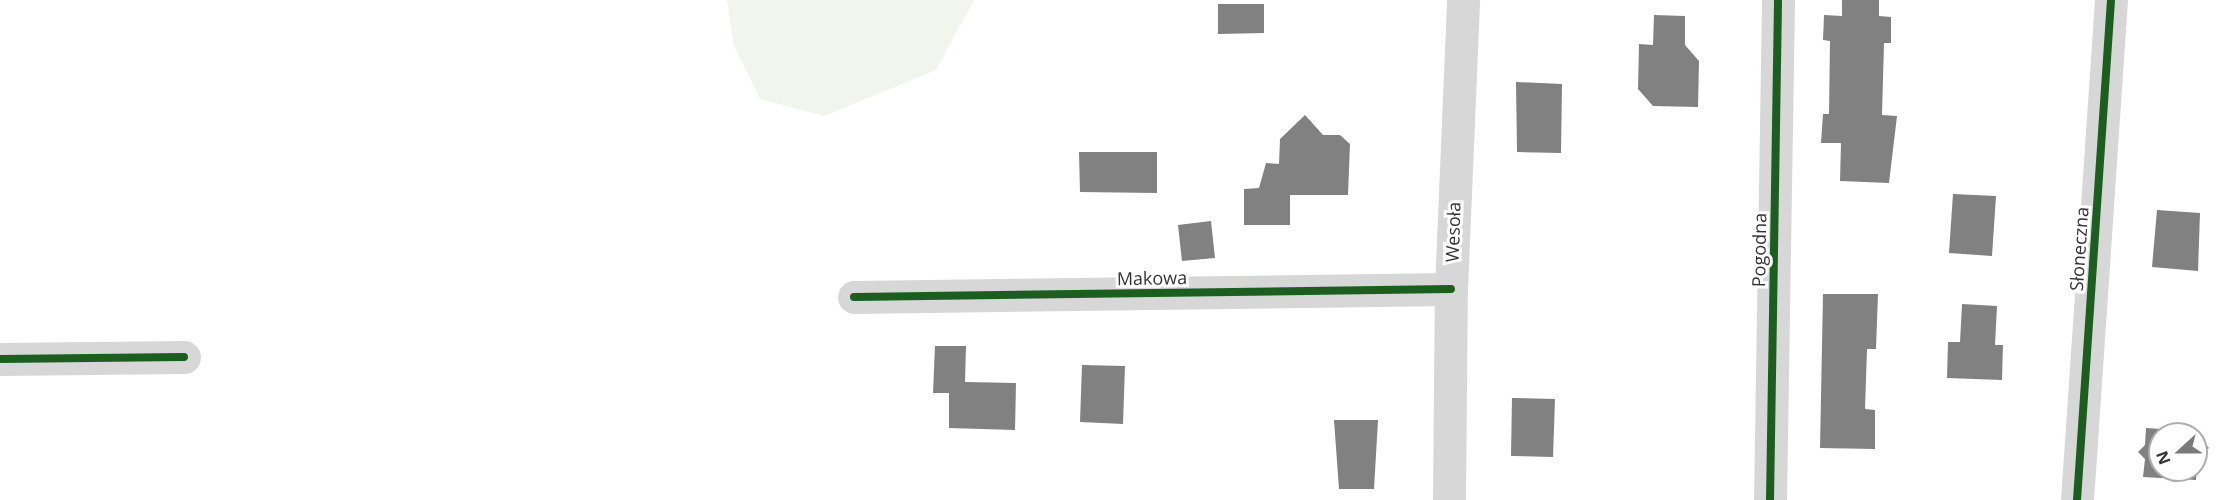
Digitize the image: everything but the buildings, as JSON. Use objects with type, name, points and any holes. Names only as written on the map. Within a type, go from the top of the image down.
[{"type":"street","name":"Wesoła","points":[[1449,500],[1451,289],[1463,0]]},
{"type":"street","name":"Pogodna","points":[[1770,500],[1778,0]]},
{"type":"street","name":"Słoneczna","points":[[2077,500],[2112,0]]},
{"type":"street","name":"Makowa","points":[[854,297],[1451,289]]},
{"type":"street","points":[[0,359],[184,357]]},
{"type":"shaded area","points":[[727,0],[974,0],[936,70],[824,116],[760,99],[734,46]]},
{"type":"cycle path","points":[[1770,500],[1778,0]]},
{"type":"cycle path","points":[[2077,500],[2111,0]]},
{"type":"cycle path","points":[[854,297],[1451,289]]},
{"type":"cycle path","points":[[0,359],[184,357]]}]
